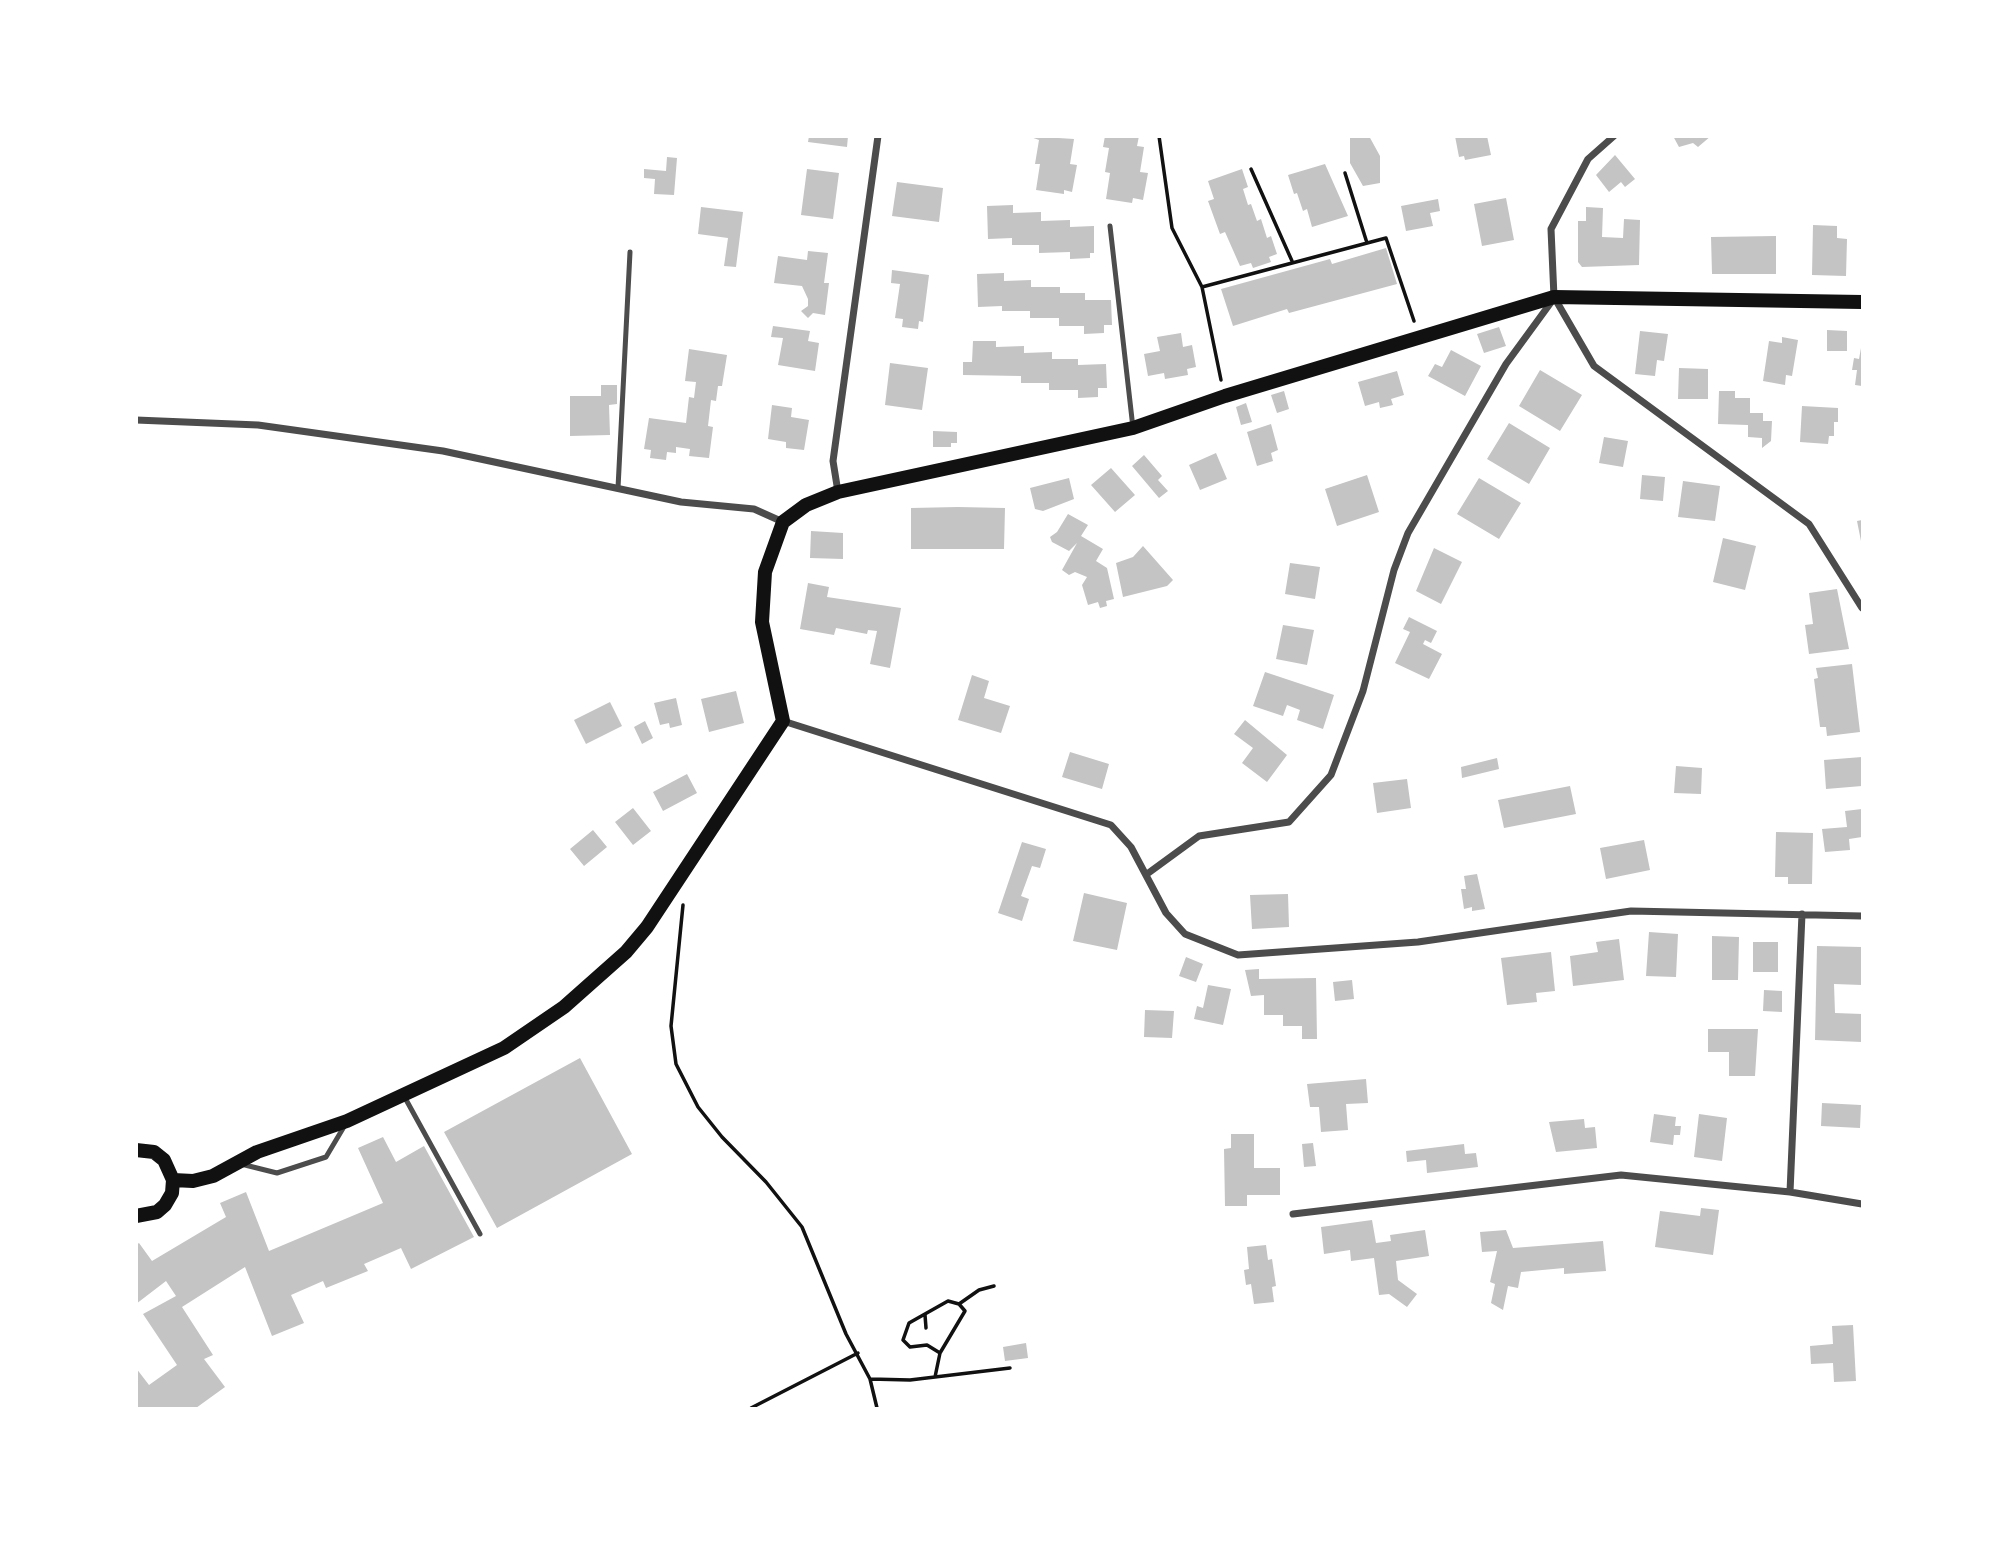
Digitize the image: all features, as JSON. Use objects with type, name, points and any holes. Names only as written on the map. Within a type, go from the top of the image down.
[{"type":"main road","points":[[173,1180],[199,1181],[235,1162],[347,1121],[504,1048],[564,1007],[626,953],[686,868],[782,721],[762,622],[765,572],[783,522],[806,505],[838,492],[1133,428],[1225,396],[1554,297],[1863,302]]},
{"type":"main road","points":[[136,1150],[154,1152],[164,1160],[173,1180],[172,1194],[165,1205],[157,1212],[136,1216]]},
{"type":"street","points":[[838,492],[833,461],[878,136]]},
{"type":"street","points":[[1614,136],[1588,159],[1551,229],[1554,297],[1594,366],[1809,524],[1863,608]]},
{"type":"street","points":[[1147,874],[1199,836],[1289,822],[1331,775],[1363,691],[1394,570],[1408,533],[1506,364],[1554,297]]},
{"type":"street","points":[[136,420],[258,425],[443,451],[681,502],[754,509],[783,522]]},
{"type":"street","points":[[782,721],[1111,825],[1131,847],[1166,913],[1185,934],[1238,954],[1418,942],[1631,911],[1863,916]]},
{"type":"street","points":[[1790,1192],[1802,914]]},
{"type":"street","points":[[1293,1214],[1620,1175],[1790,1192],[1863,1204]]},
{"type":"lane","points":[[1111,226],[1133,428]]},
{"type":"lane","points":[[618,488],[630,251]]},
{"type":"lane","points":[[404,1096],[480,1234]]},
{"type":"lane","points":[[235,1162],[277,1173],[327,1157],[347,1121]]},
{"type":"path","points":[[1159,136],[1172,228],[1202,287],[1225,396]]},
{"type":"path","points":[[1251,169],[1292,261]]},
{"type":"path","points":[[1345,173],[1367,243]]},
{"type":"path","points":[[1202,287],[1386,238],[1420,337]]},
{"type":"path","points":[[686,868],[671,1026],[676,1064],[698,1107],[722,1137],[766,1182],[802,1227],[846,1334],[870,1379],[877,1409]]},
{"type":"path","points":[[958,1304],[979,1290],[994,1286]]},
{"type":"path","points":[[935,1377],[940,1353],[965,1311],[958,1304],[948,1301],[909,1323],[903,1340],[910,1346],[927,1345],[940,1353]]},
{"type":"path","points":[[925,1315],[926,1328]]},
{"type":"path","points":[[751,1409],[858,1353]]},
{"type":"path","points":[[870,1379],[935,1377],[1010,1368]]},
{"type":"building","points":[[809,136],[848,136],[847,147],[808,142]]},
{"type":"building","points":[[1028,136],[1074,139],[1070,164],[1077,165],[1072,192],[1064,190],[1064,194],[1036,190],[1040,164],[1035,164],[1039,140]]},
{"type":"building","points":[[1105,136],[1139,136],[1137,146],[1144,147],[1140,172],[1148,173],[1143,200],[1133,198],[1132,203],[1106,199],[1110,173],[1105,172],[1109,148],[1103,147]]},
{"type":"building","points":[[1369,136],[1380,156],[1380,183],[1363,186],[1350,163],[1350,137]]},
{"type":"building","points":[[1455,136],[1487,136],[1491,155],[1465,160],[1464,156],[1459,157]]},
{"type":"building","points":[[1673,136],[1711,136],[1698,147],[1693,143],[1679,147]]},
{"type":"building","points":[[1615,155],[1635,179],[1625,187],[1621,182],[1609,192],[1596,175]]},
{"type":"building","points":[[667,157],[677,158],[674,195],[654,194],[655,179],[644,178],[644,169],[666,171]]},
{"type":"building","points":[[1325,164],[1348,216],[1312,227],[1307,209],[1303,211],[1288,175]]},
{"type":"building","points":[[807,169],[839,173],[833,219],[801,215]]},
{"type":"building","points":[[1242,169],[1248,187],[1243,189],[1248,205],[1251,204],[1257,221],[1261,219],[1267,238],[1271,236],[1277,254],[1269,257],[1271,262],[1253,268],[1251,263],[1240,266],[1225,232],[1220,234],[1208,201],[1214,199],[1208,181]]},
{"type":"building","points":[[897,182],[943,188],[939,222],[892,216]]},
{"type":"building","points":[[1506,198],[1514,240],[1482,246],[1474,204]]},
{"type":"building","points":[[1438,199],[1440,211],[1430,213],[1433,226],[1406,231],[1401,206]]},
{"type":"building","points":[[1013,205],[1013,213],[1041,212],[1041,221],[1070,220],[1070,227],[1094,226],[1094,253],[1090,253],[1090,258],[1070,259],[1070,252],[1039,253],[1039,245],[1012,245],[1012,238],[988,239],[987,206]]},
{"type":"building","points":[[701,207],[743,212],[736,267],[724,266],[728,238],[698,234]]},
{"type":"building","points":[[1586,207],[1603,208],[1602,237],[1623,238],[1624,219],[1640,220],[1639,265],[1582,267],[1578,262],[1578,221],[1586,221]]},
{"type":"building","points":[[1813,225],[1837,226],[1837,238],[1847,239],[1846,276],[1812,275]]},
{"type":"building","points":[[1776,236],[1776,274],[1712,274],[1711,237]]},
{"type":"building","points":[[1386,248],[1397,284],[1289,313],[1287,309],[1233,326],[1221,289],[1330,259],[1332,264]]},
{"type":"building","points":[[808,251],[828,253],[824,283],[829,283],[825,315],[813,313],[808,318],[801,311],[808,306],[802,286],[774,283],[778,256],[807,260]]},
{"type":"building","points":[[892,270],[929,275],[923,322],[919,321],[918,329],[902,327],[903,319],[895,318],[900,284],[891,283]]},
{"type":"building","points":[[1004,273],[1004,281],[1031,280],[1031,287],[1060,287],[1060,293],[1085,293],[1085,300],[1111,300],[1112,325],[1104,325],[1104,333],[1084,334],[1084,326],[1059,326],[1059,318],[1030,318],[1030,311],[1002,311],[1002,306],[978,307],[977,274]]},
{"type":"building","points":[[773,326],[810,331],[808,341],[819,343],[815,371],[778,365],[783,338],[771,337]]},
{"type":"building","points":[[1499,327],[1506,346],[1484,353],[1477,334]]},
{"type":"building","points":[[1827,330],[1847,331],[1847,351],[1827,351]]},
{"type":"building","points":[[1640,331],[1668,334],[1664,361],[1657,360],[1655,376],[1635,374]]},
{"type":"building","points":[[1181,333],[1183,347],[1192,345],[1196,367],[1187,369],[1188,375],[1165,379],[1164,373],[1148,376],[1144,354],[1160,351],[1157,337]]},
{"type":"building","points":[[1782,337],[1798,340],[1792,376],[1786,375],[1785,385],[1763,381],[1769,341],[1782,343]]},
{"type":"building","points":[[973,341],[996,341],[996,347],[1024,346],[1024,353],[1052,352],[1052,359],[1078,359],[1078,365],[1106,364],[1107,388],[1098,388],[1098,397],[1078,398],[1078,390],[1049,390],[1049,383],[1021,383],[1021,376],[963,375],[963,362],[972,362]]},
{"type":"building","points":[[1861,348],[1862,386],[1855,385],[1857,370],[1852,370],[1854,358],[1859,359]]},
{"type":"building","points":[[689,349],[727,355],[722,386],[718,386],[716,401],[711,400],[708,426],[713,427],[709,458],[689,456],[690,449],[676,447],[676,453],[667,452],[666,460],[650,458],[651,450],[644,449],[649,418],[686,423],[689,397],[694,398],[696,382],[685,381]]},
{"type":"building","points":[[1451,350],[1481,366],[1465,396],[1428,376],[1435,364],[1442,367]]},
{"type":"building","points":[[890,363],[928,368],[922,410],[885,405]]},
{"type":"building","points":[[1679,368],[1708,369],[1708,399],[1678,399]]},
{"type":"building","points":[[1540,370],[1582,395],[1560,431],[1519,406]]},
{"type":"building","points":[[1397,371],[1404,395],[1391,399],[1393,405],[1380,408],[1379,402],[1365,406],[1358,382]]},
{"type":"building","points":[[601,385],[617,385],[617,404],[609,405],[610,435],[570,436],[570,396],[601,396]]},
{"type":"building","points":[[1284,391],[1289,409],[1277,413],[1271,395]]},
{"type":"building","points":[[1719,391],[1735,391],[1735,398],[1750,398],[1750,413],[1763,413],[1763,421],[1772,421],[1771,441],[1762,448],[1762,438],[1748,437],[1748,425],[1718,424]]},
{"type":"building","points":[[1246,403],[1252,422],[1241,425],[1236,407]]},
{"type":"building","points":[[772,405],[792,408],[791,417],[809,420],[804,450],[786,448],[786,442],[768,439]]},
{"type":"building","points":[[1802,406],[1838,408],[1838,422],[1834,422],[1834,436],[1829,436],[1828,444],[1800,442]]},
{"type":"building","points":[[1509,423],[1550,448],[1529,484],[1487,459]]},
{"type":"building","points":[[1271,424],[1278,450],[1271,453],[1273,461],[1257,466],[1247,432]]},
{"type":"building","points":[[933,431],[957,432],[957,443],[951,443],[951,447],[933,447]]},
{"type":"building","points":[[1604,437],[1628,441],[1623,467],[1599,463]]},
{"type":"building","points":[[1216,453],[1227,479],[1200,490],[1189,465]]},
{"type":"building","points":[[1144,455],[1162,476],[1158,480],[1168,491],[1159,498],[1132,466]]},
{"type":"building","points":[[1111,468],[1135,495],[1115,512],[1091,485]]},
{"type":"building","points":[[1367,475],[1379,512],[1337,526],[1325,489]]},
{"type":"building","points":[[1642,475],[1665,477],[1663,501],[1640,499]]},
{"type":"building","points":[[1069,478],[1074,499],[1043,511],[1035,509],[1030,488]]},
{"type":"building","points":[[1479,478],[1521,503],[1499,539],[1457,514]]},
{"type":"building","points":[[1683,481],[1720,486],[1715,521],[1678,517]]},
{"type":"building","points":[[911,508],[1005,508],[1004,549],[911,549]]},
{"type":"building","points":[[1068,514],[1088,525],[1081,536],[1103,549],[1096,561],[1107,568],[1114,599],[1106,601],[1107,606],[1100,608],[1098,602],[1088,605],[1082,585],[1087,577],[1075,572],[1069,575],[1062,570],[1077,543],[1069,551],[1052,542],[1050,537],[1057,532]]},
{"type":"building","points":[[1862,520],[1862,541],[1861,541],[1857,521]]},
{"type":"building","points":[[811,531],[843,533],[843,559],[810,558]]},
{"type":"building","points":[[1723,538],[1756,546],[1745,590],[1713,582]]},
{"type":"building","points":[[1143,546],[1173,580],[1167,586],[1123,597],[1116,563],[1133,557]]},
{"type":"building","points":[[1434,548],[1462,562],[1441,604],[1416,591]]},
{"type":"building","points":[[1290,563],[1320,567],[1315,599],[1285,594]]},
{"type":"building","points":[[808,583],[829,587],[827,597],[901,608],[890,668],[870,664],[877,631],[868,630],[867,634],[836,628],[834,635],[800,629]]},
{"type":"building","points":[[1837,589],[1849,649],[1809,654],[1805,625],[1813,624],[1809,593]]},
{"type":"building","points":[[1409,617],[1437,631],[1431,643],[1425,640],[1423,644],[1442,654],[1429,679],[1395,663],[1410,632],[1403,629]]},
{"type":"building","points":[[1283,625],[1314,630],[1307,665],[1276,659]]},
{"type":"building","points":[[1852,664],[1860,732],[1827,736],[1826,727],[1820,727],[1814,679],[1818,678],[1816,668]]},
{"type":"building","points":[[1265,672],[1334,695],[1323,729],[1297,720],[1300,710],[1287,705],[1283,716],[1253,706]]},
{"type":"building","points":[[972,675],[989,681],[984,698],[1010,706],[1001,733],[958,720]]},
{"type":"building","points":[[736,691],[744,723],[709,732],[701,699]]},
{"type":"building","points":[[676,698],[682,725],[670,728],[669,723],[660,725],[654,703]]},
{"type":"building","points":[[610,702],[622,726],[586,744],[574,720]]},
{"type":"building","points":[[1245,720],[1287,755],[1267,782],[1242,763],[1253,748],[1234,734]]},
{"type":"building","points":[[645,721],[653,738],[642,744],[634,727]]},
{"type":"building","points":[[1070,752],[1109,764],[1102,789],[1062,777]]},
{"type":"building","points":[[1862,757],[1862,786],[1826,789],[1824,760]]},
{"type":"building","points":[[1497,758],[1499,769],[1462,778],[1461,767]]},
{"type":"building","points":[[1676,766],[1702,768],[1701,794],[1674,793]]},
{"type":"building","points":[[687,774],[697,793],[663,811],[653,792]]},
{"type":"building","points":[[1407,779],[1411,808],[1377,813],[1373,783]]},
{"type":"building","points":[[1570,786],[1576,814],[1504,828],[1498,800]]},
{"type":"building","points":[[633,808],[651,831],[633,845],[615,822]]},
{"type":"building","points":[[1862,809],[1862,837],[1849,839],[1850,850],[1825,852],[1822,829],[1847,827],[1845,811]]},
{"type":"building","points":[[593,830],[607,847],[584,866],[570,849]]},
{"type":"building","points":[[1776,832],[1813,833],[1812,884],[1788,884],[1788,877],[1775,877]]},
{"type":"building","points":[[1644,840],[1650,870],[1606,879],[1600,848]]},
{"type":"building","points":[[1022,842],[1046,849],[1040,868],[1032,866],[1021,896],[1029,899],[1022,921],[998,913]]},
{"type":"building","points":[[1477,874],[1485,909],[1464,909],[1461,889],[1466,889],[1464,876]]},
{"type":"building","points":[[1084,893],[1127,903],[1117,950],[1073,941]]},
{"type":"building","points":[[1288,894],[1289,927],[1252,929],[1250,895]]},
{"type":"building","points":[[1649,932],[1678,934],[1676,977],[1646,976]]},
{"type":"building","points":[[1712,936],[1739,937],[1738,980],[1712,980]]},
{"type":"building","points":[[1619,939],[1624,980],[1573,986],[1570,956],[1598,952],[1596,942]]},
{"type":"building","points":[[1753,942],[1778,942],[1778,972],[1753,972]]},
{"type":"building","points":[[1817,946],[1862,947],[1862,985],[1834,984],[1835,1013],[1862,1014],[1862,1042],[1815,1040]]},
{"type":"building","points":[[1551,952],[1555,991],[1536,993],[1537,1002],[1507,1005],[1501,958]]},
{"type":"building","points":[[1186,957],[1203,964],[1196,982],[1179,976]]},
{"type":"building","points":[[1259,969],[1259,979],[1316,978],[1317,1039],[1302,1039],[1302,1026],[1283,1026],[1283,1015],[1264,1015],[1264,995],[1251,996],[1245,970]]},
{"type":"building","points":[[1352,980],[1354,999],[1335,1001],[1333,982]]},
{"type":"building","points":[[1208,985],[1231,989],[1223,1025],[1194,1019],[1197,1006],[1203,1008]]},
{"type":"building","points":[[1764,990],[1782,991],[1782,1012],[1763,1011]]},
{"type":"building","points":[[1145,1010],[1174,1011],[1172,1038],[1144,1037]]},
{"type":"building","points":[[1708,1029],[1758,1029],[1755,1076],[1729,1076],[1729,1052],[1708,1052]]},
{"type":"building","points":[[580,1058],[632,1154],[497,1228],[444,1132]]},
{"type":"building","points":[[1366,1079],[1368,1103],[1346,1104],[1348,1130],[1321,1132],[1319,1107],[1310,1107],[1307,1084]]},
{"type":"building","points":[[1822,1103],[1861,1105],[1860,1128],[1821,1126]]},
{"type":"building","points":[[1654,1114],[1676,1117],[1675,1126],[1681,1126],[1680,1135],[1674,1135],[1673,1145],[1650,1142]]},
{"type":"building","points":[[1699,1114],[1727,1118],[1722,1161],[1694,1157]]},
{"type":"building","points":[[1584,1119],[1585,1128],[1595,1127],[1597,1148],[1556,1152],[1549,1122]]},
{"type":"building","points":[[1231,1134],[1254,1134],[1254,1168],[1280,1168],[1280,1195],[1247,1195],[1247,1206],[1225,1206],[1224,1149],[1231,1148]]},
{"type":"building","points":[[383,1137],[396,1162],[424,1146],[474,1237],[411,1269],[401,1248],[364,1264],[368,1271],[326,1288],[323,1281],[291,1295],[304,1323],[272,1336],[245,1267],[182,1307],[213,1355],[204,1359],[225,1387],[196,1408],[136,1408],[136,1368],[149,1385],[177,1365],[143,1314],[176,1296],[166,1281],[136,1304],[136,1245],[139,1243],[152,1261],[226,1217],[220,1203],[246,1192],[269,1251],[383,1203],[358,1148]]},
{"type":"building","points":[[1313,1143],[1316,1166],[1304,1167],[1302,1144]]},
{"type":"building","points":[[1464,1144],[1465,1154],[1476,1153],[1478,1167],[1427,1173],[1426,1160],[1407,1162],[1406,1151]]},
{"type":"building","points":[[1701,1208],[1719,1210],[1713,1255],[1655,1247],[1660,1211],[1700,1216]]},
{"type":"building","points":[[1372,1220],[1376,1243],[1391,1241],[1390,1235],[1425,1230],[1429,1256],[1396,1261],[1398,1280],[1417,1294],[1407,1307],[1389,1294],[1379,1295],[1374,1258],[1351,1261],[1350,1250],[1324,1254],[1321,1227]]},
{"type":"building","points":[[1506,1230],[1513,1248],[1603,1241],[1606,1271],[1564,1274],[1564,1268],[1521,1272],[1518,1288],[1508,1286],[1503,1310],[1491,1303],[1495,1284],[1490,1282],[1497,1251],[1482,1252],[1480,1232]]},
{"type":"building","points":[[1266,1245],[1268,1260],[1272,1259],[1276,1286],[1272,1287],[1274,1302],[1254,1304],[1251,1284],[1246,1285],[1244,1270],[1249,1269],[1247,1247]]},
{"type":"building","points":[[1853,1325],[1856,1381],[1834,1382],[1833,1363],[1811,1364],[1810,1346],[1833,1344],[1832,1326]]},
{"type":"building","points":[[1026,1343],[1028,1358],[1005,1361],[1003,1347]]}]
